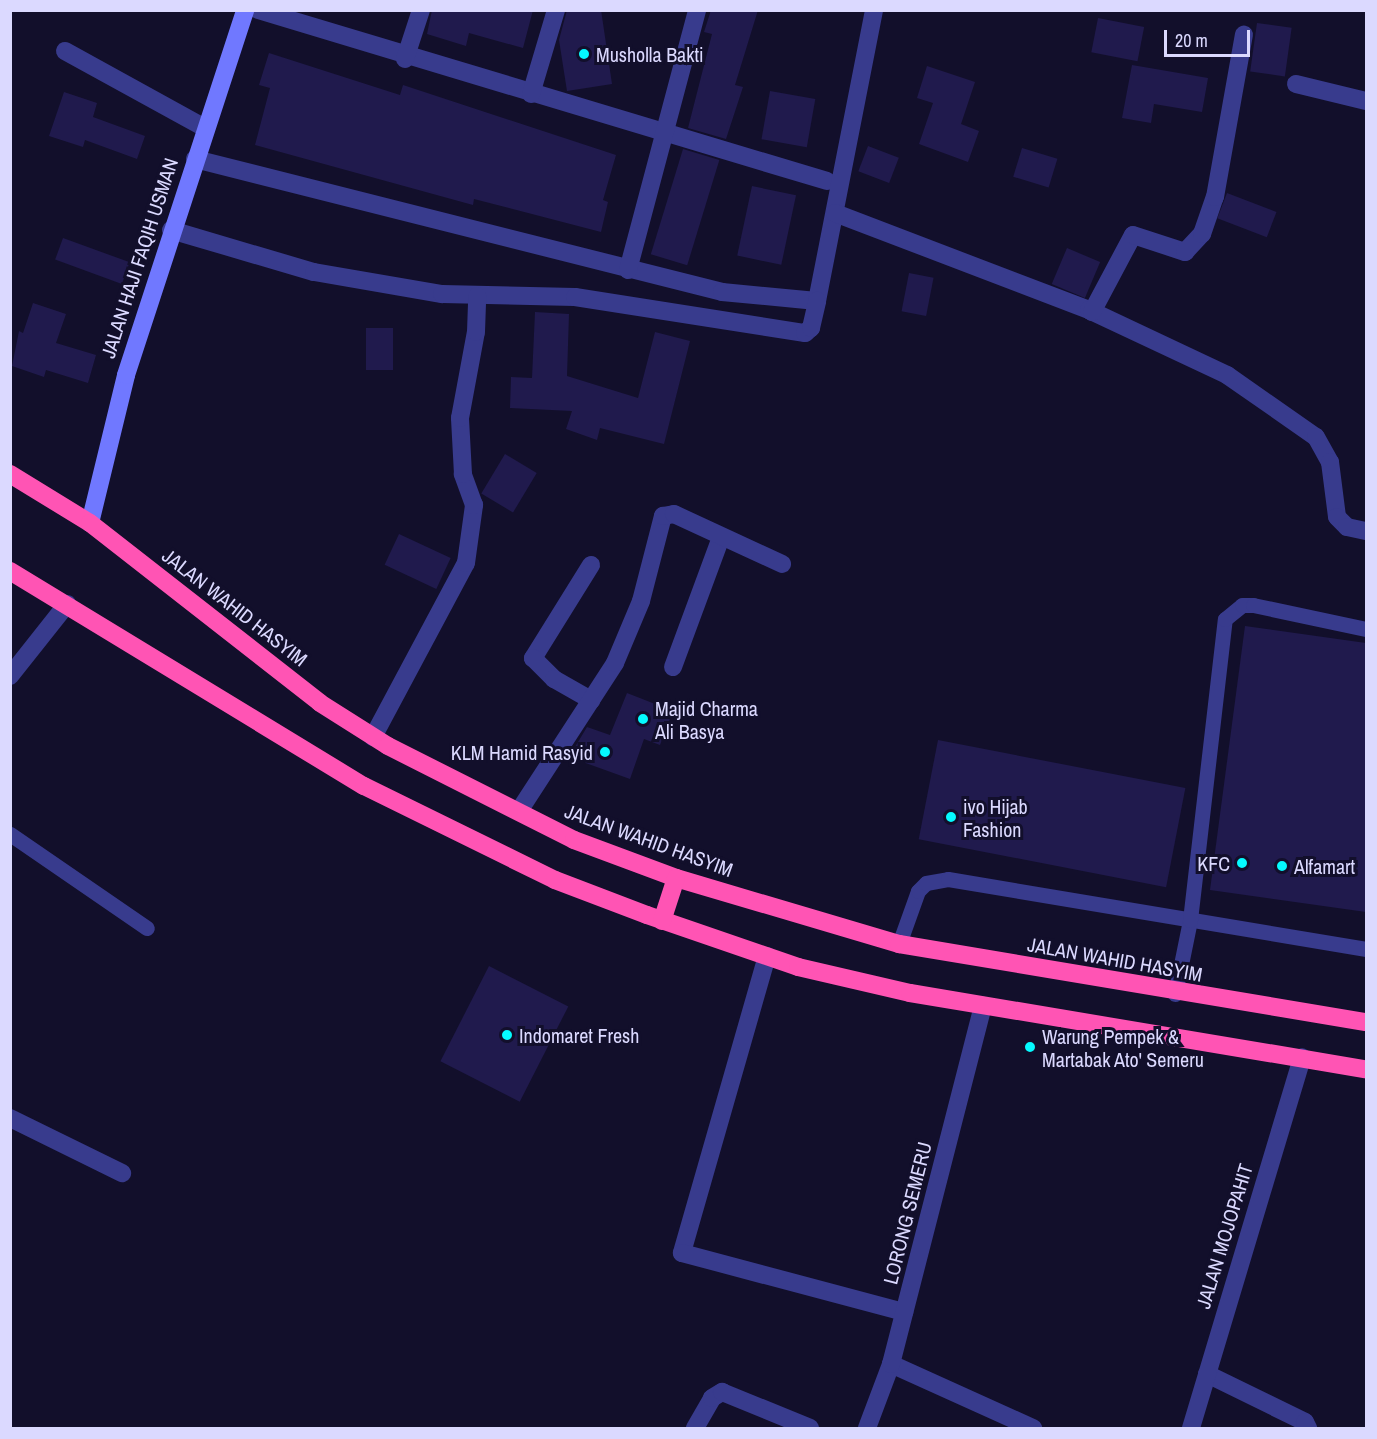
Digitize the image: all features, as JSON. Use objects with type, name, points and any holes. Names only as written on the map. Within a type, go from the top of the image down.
[{"type":"highway","name":"JALAN WAHID HASYIM","points":[[10,474],[90,523],[320,703],[373,736],[574,840],[676,878],[899,944],[1175,994],[1366,1022]]},
{"type":"highway","points":[[10,571],[364,786],[555,880],[662,921],[767,956],[983,1006],[1366,1069]]},
{"type":"highway","points":[[662,921],[676,878]]},
{"type":"street","name":"JALAN HAJI FAQIH USMAN","points":[[90,523],[126,375],[171,230],[245,10]]},
{"type":"street","points":[[258,10],[405,59],[664,132],[826,181]]},
{"type":"street","points":[[405,59],[421,10]]},
{"type":"street","points":[[531,94],[556,10]]},
{"type":"street","points":[[628,270],[697,10]]},
{"type":"street","points":[[171,230],[314,272],[477,296],[575,297],[719,323],[805,333],[812,328],[874,10]]},
{"type":"street","points":[[1092,312],[1133,235],[1185,252],[1202,234],[1215,197],[1244,35]]},
{"type":"street","points":[[65,51],[205,128]]},
{"type":"street","points":[[1296,84],[1366,101]]},
{"type":"street","points":[[195,159],[722,292],[817,302]]},
{"type":"street","points":[[835,213],[1092,312],[1227,375],[1305,427],[1330,462],[1337,517],[1347,527],[1366,531]]},
{"type":"street","points":[[719,323],[722,292]]},
{"type":"street","points":[[373,736],[466,563],[474,505],[463,474],[460,418],[476,332],[477,296]]},
{"type":"street","points":[[519,811],[591,700],[628,636],[663,516],[674,514],[783,564]]},
{"type":"street","points":[[673,667],[721,537]]},
{"type":"street","points":[[591,565],[533,658],[554,679],[591,700]]},
{"type":"street","points":[[10,676],[67,604]]},
{"type":"street","points":[[767,956],[682,1253],[904,1312]]},
{"type":"street","name":"LORONG SEMERU","points":[[867,1428],[891,1364],[983,1006]]},
{"type":"street","name":"JALAN MOJOPAHIT","points":[[1191,1428],[1302,1057]]},
{"type":"street","points":[[10,1118],[122,1173]]},
{"type":"street","points":[[891,1364],[1033,1428]]},
{"type":"street","points":[[1207,1374],[1305,1422],[1308,1428]]},
{"type":"street","points":[[695,1428],[712,1398],[722,1392],[810,1428]]},
{"type":"lane","points":[[1175,994],[1190,920],[1225,619],[1242,605],[1253,605],[1366,629]]},
{"type":"lane","points":[[10,834],[147,928]]},
{"type":"lane","points":[[899,944],[912,901],[926,883],[937,879],[1366,949]]},
{"type":"building","points":[[432,10],[533,10],[523,48],[469,33],[466,46],[427,34]]},
{"type":"building","name":"Musholla Bakti","points":[[567,10],[601,10],[612,84],[567,91],[559,40]]},
{"type":"building","points":[[711,10],[758,10],[735,85],[743,87],[726,139],[688,128],[712,34],[704,32]]},
{"type":"building","points":[[1098,18],[1144,27],[1137,61],[1091,52]]},
{"type":"building","points":[[1257,23],[1292,28],[1285,76],[1250,72]]},
{"type":"building","points":[[269,53],[400,95],[403,85],[616,155],[603,200],[608,202],[601,232],[474,199],[473,205],[255,145],[270,88],[259,85]]},
{"type":"building","points":[[1132,65],[1208,78],[1202,112],[1154,104],[1151,123],[1122,118]]},
{"type":"building","points":[[927,66],[975,82],[961,124],[979,131],[968,162],[919,144],[933,103],[917,98]]},
{"type":"building","points":[[770,91],[815,99],[807,147],[761,139]]},
{"type":"building","points":[[64,92],[97,103],[93,117],[145,136],[137,159],[85,140],[83,147],[49,136]]},
{"type":"building","points":[[868,146],[899,158],[889,183],[858,171]]},
{"type":"building","points":[[1022,148],[1057,159],[1049,188],[1013,177]]},
{"type":"building","points":[[683,149],[719,160],[687,265],[651,254]]},
{"type":"building","points":[[752,186],[796,195],[781,265],[737,255]]},
{"type":"building","points":[[1227,193],[1276,212],[1267,237],[1217,218]]},
{"type":"building","points":[[63,238],[130,262],[122,284],[55,260]]},
{"type":"building","points":[[1067,248],[1100,262],[1085,298],[1052,284]]},
{"type":"building","points":[[909,273],[934,278],[926,316],[902,311]]},
{"type":"building","points":[[33,303],[66,314],[56,343],[96,355],[88,383],[46,370],[44,377],[12,366],[19,331],[23,333]]},
{"type":"building","points":[[535,312],[569,314],[567,376],[638,398],[655,332],[690,341],[664,444],[600,428],[597,440],[566,429],[572,411],[510,408],[511,377],[532,378]]},
{"type":"building","points":[[366,328],[393,328],[393,370],[366,370]]},
{"type":"building","points":[[505,454],[537,473],[513,512],[481,493]]},
{"type":"building","points":[[399,534],[451,558],[436,589],[385,565]]},
{"type":"building","points":[[1245,626],[1366,643],[1366,912],[1210,890]]},
{"type":"building","points":[[627,693],[673,711],[660,745],[644,739],[630,779],[569,757],[587,727],[610,735]]},
{"type":"building","points":[[938,740],[1185,788],[1166,887],[919,839]]},
{"type":"building","name":"Indomaret Fresh","points":[[489,966],[568,1006],[520,1102],[440,1061]]},
{"type":"place","name":"Musholla Bakti","points":[[584,54]]},
{"type":"place","name":"Majid Charma Ali Basya","points":[[643,719]]},
{"type":"place","name":"KLM Hamid Rasyid","points":[[605,752]]},
{"type":"place","name":"ivo Hijab Fashion","points":[[951,817]]},
{"type":"place","name":"KFC","points":[[1242,863]]},
{"type":"place","name":"Alfamart","points":[[1282,866]]},
{"type":"place","name":"Indomaret Fresh","points":[[507,1035]]},
{"type":"place","name":"Warung Pempek & Martabak Ato' Semeru","points":[[1030,1047]]}]
